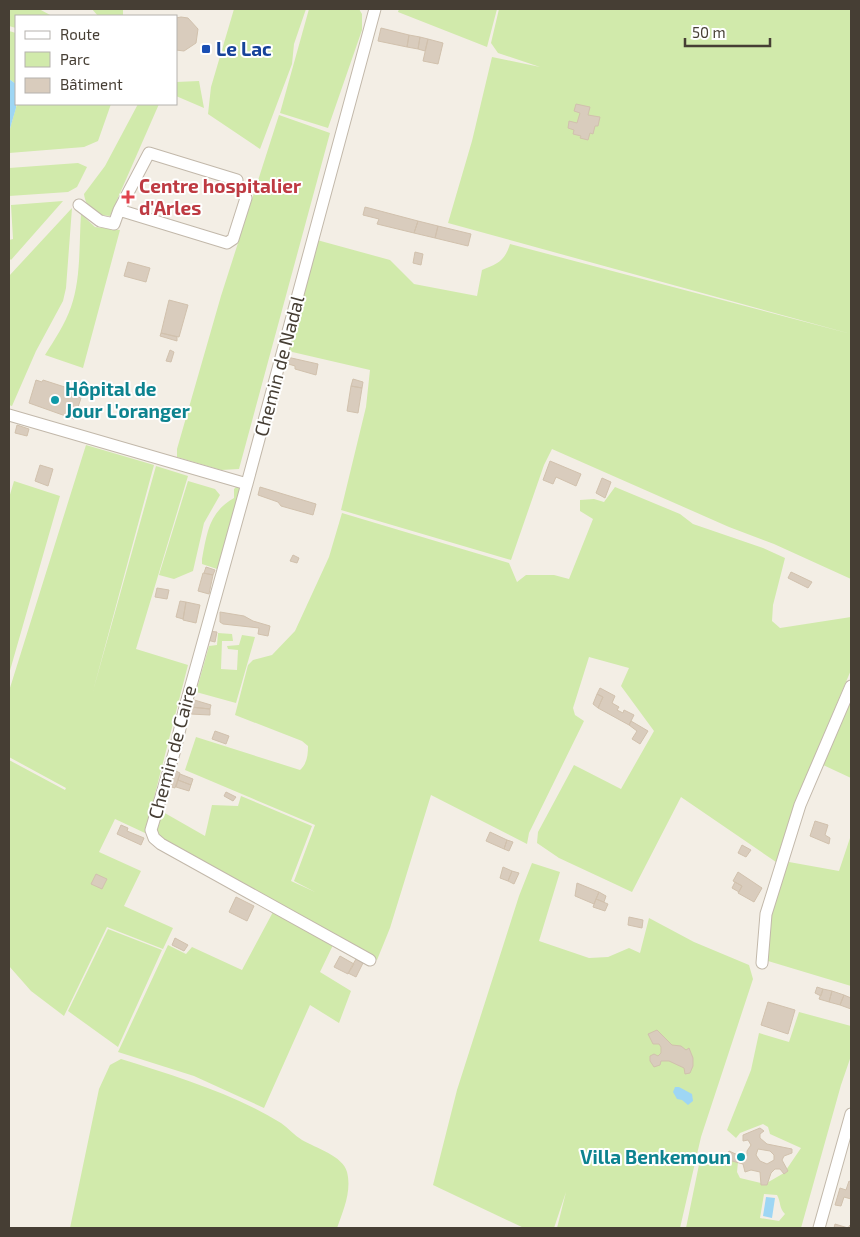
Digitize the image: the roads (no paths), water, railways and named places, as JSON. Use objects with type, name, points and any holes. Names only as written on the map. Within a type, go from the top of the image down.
[{"type":"street","name":"Chemin de Nadal","points":[[247,484],[375,9]]},
{"type":"street","points":[[79,205],[100,221],[114,224],[119,210],[149,153],[237,180]]},
{"type":"street","points":[[119,210],[227,243],[233,239],[246,198]]},
{"type":"street","points":[[9,415],[247,484]]},
{"type":"street","name":"Chemin de Caire","points":[[247,484],[185,707],[175,750],[151,830],[154,838],[161,844],[370,960]]},
{"type":"street","points":[[762,963],[766,914],[800,805],[851,686]]},
{"type":"street","points":[[819,1228],[851,1114]]},
{"type":"water","points":[[9,79],[15,83],[16,108],[9,132]]},
{"type":"water","points":[[675,1087],[679,1087],[692,1094],[693,1101],[688,1105],[682,1100],[677,1099],[673,1092]]},
{"type":"water","points":[[766,1197],[775,1198],[772,1218],[763,1216]]},
{"type":"place","name":"Le Lac","points":[[206,49]]},
{"type":"place","name":"Centre hospitalier d'Arles","points":[[128,197]]},
{"type":"place","name":"Hôpital de Jour L'oranger","points":[[55,400]]},
{"type":"place","name":"Villa Benkemoun","points":[[741,1157]]}]
